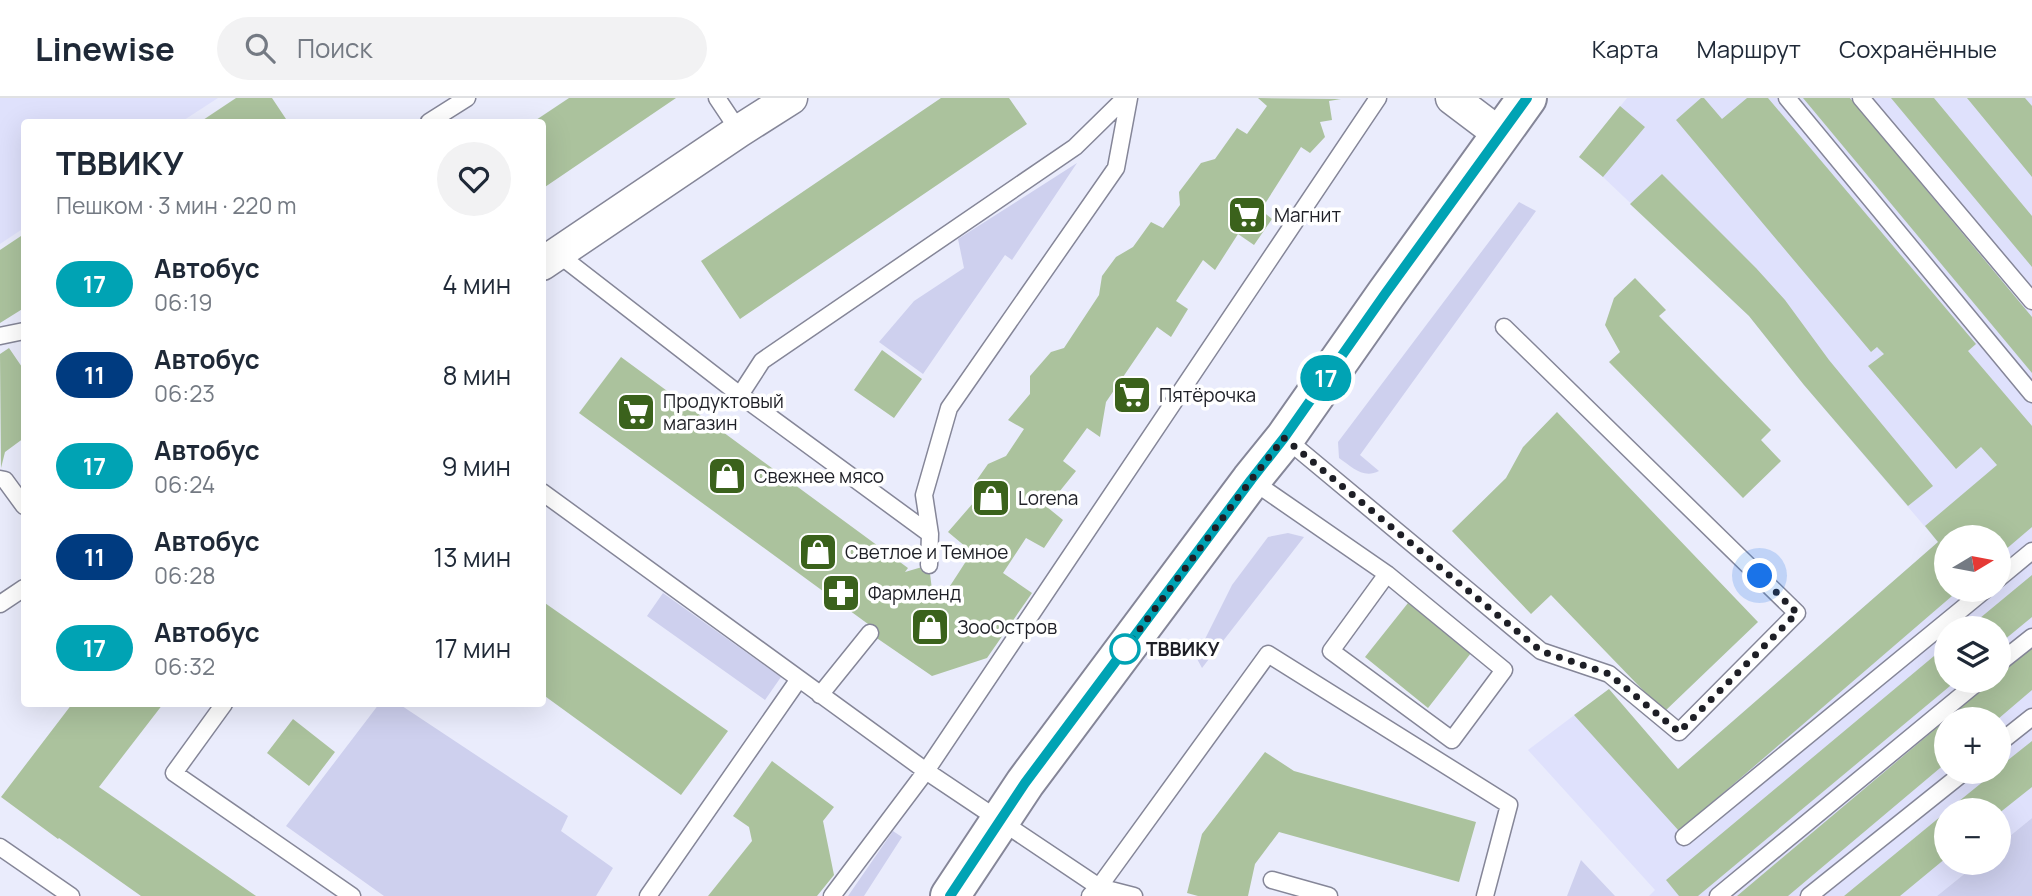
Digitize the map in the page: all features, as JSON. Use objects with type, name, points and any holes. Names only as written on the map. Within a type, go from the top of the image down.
[{"type":"street","points":[[550,259],[791,98]]},
{"type":"street","points":[[1452,98],[1501,135]]},
{"type":"street","points":[[950,896],[1032,773],[1284,438],[1527,98]]},
{"type":"lane","points":[[434,119],[467,98]]},
{"type":"lane","points":[[717,98],[739,131]]},
{"type":"lane","points":[[740,395],[762,361],[1075,147],[1127,98]]},
{"type":"lane","points":[[929,565],[930,534],[925,495],[949,408],[1116,167],[1127,98]]},
{"type":"lane","points":[[832,896],[926,771],[1378,98]]},
{"type":"lane","points":[[1787,98],[2032,394]]},
{"type":"lane","points":[[1861,98],[2032,301]]},
{"type":"lane","points":[[550,259],[930,534]]},
{"type":"lane","points":[[1284,438],[1541,651],[1609,674],[1679,732],[1797,613],[1504,327]]},
{"type":"lane","points":[[0,336],[21,332]]},
{"type":"lane","points":[[0,478],[5,480],[21,502]]},
{"type":"lane","points":[[1251,480],[1387,574],[1504,670],[1452,740],[1331,651],[1387,574]]},
{"type":"lane","points":[[546,495],[926,771],[1000,820],[1094,891],[1134,896]]},
{"type":"lane","points":[[2011,568],[2032,551]]},
{"type":"lane","points":[[0,604],[21,590]]},
{"type":"lane","points":[[1684,837],[1970,602]]},
{"type":"lane","points":[[820,695],[870,633]]},
{"type":"lane","points":[[2011,654],[2032,637]]},
{"type":"lane","points":[[1094,891],[1268,654],[1509,805],[1485,896]]},
{"type":"lane","points":[[648,896],[799,679]]},
{"type":"lane","points":[[1718,896],[1964,693]]},
{"type":"lane","points":[[222,707],[174,773],[352,896]]},
{"type":"lane","points":[[2011,734],[2032,717]]},
{"type":"lane","points":[[1809,896],[1949,784]]},
{"type":"lane","points":[[0,847],[71,896]]},
{"type":"lane","points":[[1272,880],[1329,896]]},
{"type":"shaded area","points":[[0,98],[218,98],[186,119],[21,119],[21,230],[0,244]]},
{"type":"shaded area","points":[[1627,98],[2032,98],[2032,818],[2011,835],[2011,798],[1934,798],[1934,875],[1963,875],[1937,896],[1649,896],[1655,890],[1528,750],[1609,689],[1678,769],[1934,545],[1934,602],[2011,602],[2011,525],[1934,525],[1934,537],[1749,316],[1579,157]]},
{"type":"shaded area","points":[[1077,163],[1012,260],[1005,255],[923,374],[879,342],[914,301],[964,268],[958,239]]},
{"type":"shaded area","points":[[1519,202],[1536,211],[1360,455],[1379,471],[1368,474],[1353,468],[1339,458],[1338,442]]},
{"type":"shaded area","points":[[1288,533],[1304,537],[1202,668],[1196,657],[1232,585],[1268,537]]},
{"type":"shaded area","points":[[663,593],[781,677],[765,700],[647,616]]},
{"type":"shaded area","points":[[377,707],[404,707],[568,816],[561,831],[613,868],[596,896],[384,896],[286,826]]},
{"type":"shaded area","points":[[2032,818],[2032,896],[1937,896],[1963,875],[2011,875],[2011,835]]},
{"type":"shaded area","points":[[893,831],[902,837],[864,896],[848,896]]},
{"type":"shaded area","points":[[1581,860],[1615,896],[1567,896]]},
{"type":"building","points":[[236,98],[272,98],[286,119],[204,119]]},
{"type":"building","points":[[569,98],[676,98],[546,186],[546,119],[538,119]]},
{"type":"building","points":[[941,98],[1009,98],[1027,124],[740,319],[701,261]]},
{"type":"building","points":[[1258,98],[1341,99],[1329,101],[1332,120],[1320,122],[1325,137],[1310,153],[1301,147],[1261,210],[1272,219],[1254,245],[1238,234],[1215,270],[1203,260],[1176,301],[1188,309],[1171,337],[1157,327],[1106,402],[1100,437],[1087,428],[1063,461],[1076,471],[1047,507],[1063,520],[1044,548],[1026,538],[1003,573],[1032,593],[987,658],[932,676],[865,630],[868,624],[579,413],[621,357],[908,568],[905,572],[929,565],[932,590],[950,586],[972,552],[948,532],[974,502],[974,484],[988,464],[1006,456],[1024,429],[1008,420],[1030,394],[1030,376],[1051,352],[1064,348],[1099,295],[1102,276],[1116,257],[1133,247],[1151,222],[1163,228],[1180,205],[1179,192],[1201,163],[1215,159],[1237,128],[1247,134],[1267,106]]},
{"type":"building","points":[[1701,98],[1704,98],[1722,119],[1747,98],[1768,98],[1976,344],[1968,351],[2032,426],[2032,527],[2011,545],[2011,525],[1934,525],[1934,537],[1925,526],[1997,465],[1981,447],[1956,469],[1868,366],[1884,354],[1877,347],[1871,352],[1676,120]]},
{"type":"building","points":[[1803,98],[1850,98],[2032,317],[2032,373]]},
{"type":"building","points":[[1891,98],[1934,98],[2032,216],[2032,267]]},
{"type":"building","points":[[1967,98],[2025,98],[2032,106],[2032,177]]},
{"type":"building","points":[[1620,106],[1645,127],[1603,177],[1579,157]]},
{"type":"building","points":[[1662,174],[1785,300],[1829,360],[1933,486],[1908,506],[1804,385],[1749,316],[1630,204]]},
{"type":"building","points":[[21,236],[21,310],[0,323],[0,250]]},
{"type":"building","points":[[1635,278],[1666,310],[1659,316],[1771,430],[1761,440],[1781,461],[1743,498],[1609,362],[1620,352],[1605,325],[1614,298]]},
{"type":"building","points":[[9,348],[21,366],[21,440],[5,452],[1,468],[0,354]]},
{"type":"building","points":[[882,350],[922,379],[894,418],[854,390]]},
{"type":"building","points":[[1557,412],[1758,622],[1664,712],[1551,595],[1531,614],[1452,531],[1506,478],[1523,447]]},
{"type":"building","points":[[1934,545],[1934,602],[1945,602],[1679,831],[1574,715],[1609,689],[1678,769]]},
{"type":"building","points":[[2032,575],[2032,617],[2011,634],[2011,616],[1982,616],[1999,602],[2011,602],[2011,592]]},
{"type":"building","points":[[1408,603],[1471,653],[1428,708],[1365,657]]},
{"type":"building","points":[[546,604],[728,731],[681,795],[546,697]]},
{"type":"building","points":[[2032,648],[2032,690],[2011,708],[1962,707],[1978,693],[2011,693],[2011,665]]},
{"type":"building","points":[[1934,656],[1934,693],[1942,693],[1698,896],[1679,896],[1666,880]]},
{"type":"building","points":[[70,707],[161,707],[99,787],[256,896],[141,896],[1,797]]},
{"type":"building","points":[[293,719],[335,752],[309,786],[267,753]]},
{"type":"building","points":[[1934,730],[1934,773],[1788,896],[1737,896]]},
{"type":"building","points":[[2032,741],[2032,787],[2011,804],[2011,798],[1963,798],[1980,784],[2011,784],[2011,758]]},
{"type":"building","points":[[1265,752],[1294,771],[1476,822],[1459,882],[1279,832],[1255,864],[1248,896],[1198,896],[1187,893],[1202,834]]},
{"type":"building","points":[[772,761],[834,807],[823,821],[834,875],[817,896],[708,896],[752,841],[749,827],[733,816]]},
{"type":"building","points":[[1934,822],[1934,868],[1900,896],[1844,896]]},
{"type":"bus line","name":"17","points":[[950,896],[1025,783],[1284,438],[1527,98]]},
{"type":"place","name":"Магнит","points":[[1247,215]]},
{"type":"place","name":"Пятёрочка","points":[[1132,395]]},
{"type":"place","name":"Продуктовый магазин","points":[[636,412]]},
{"type":"place","name":"Свежнее мясо","points":[[727,476]]},
{"type":"place","name":"Lorena","points":[[991,498]]},
{"type":"place","name":"Светлое и Темное","points":[[818,552]]},
{"type":"place","name":"Фармленд","points":[[841,593]]},
{"type":"place","name":"ЗооОстров","points":[[930,627]]},
{"type":"place","name":"ТВВИКУ","points":[[1125,649]]},
{"type":"route","points":[[1125,649],[1284,438],[1541,651],[1609,674],[1679,732],[1797,613],[1760,576]]}]
